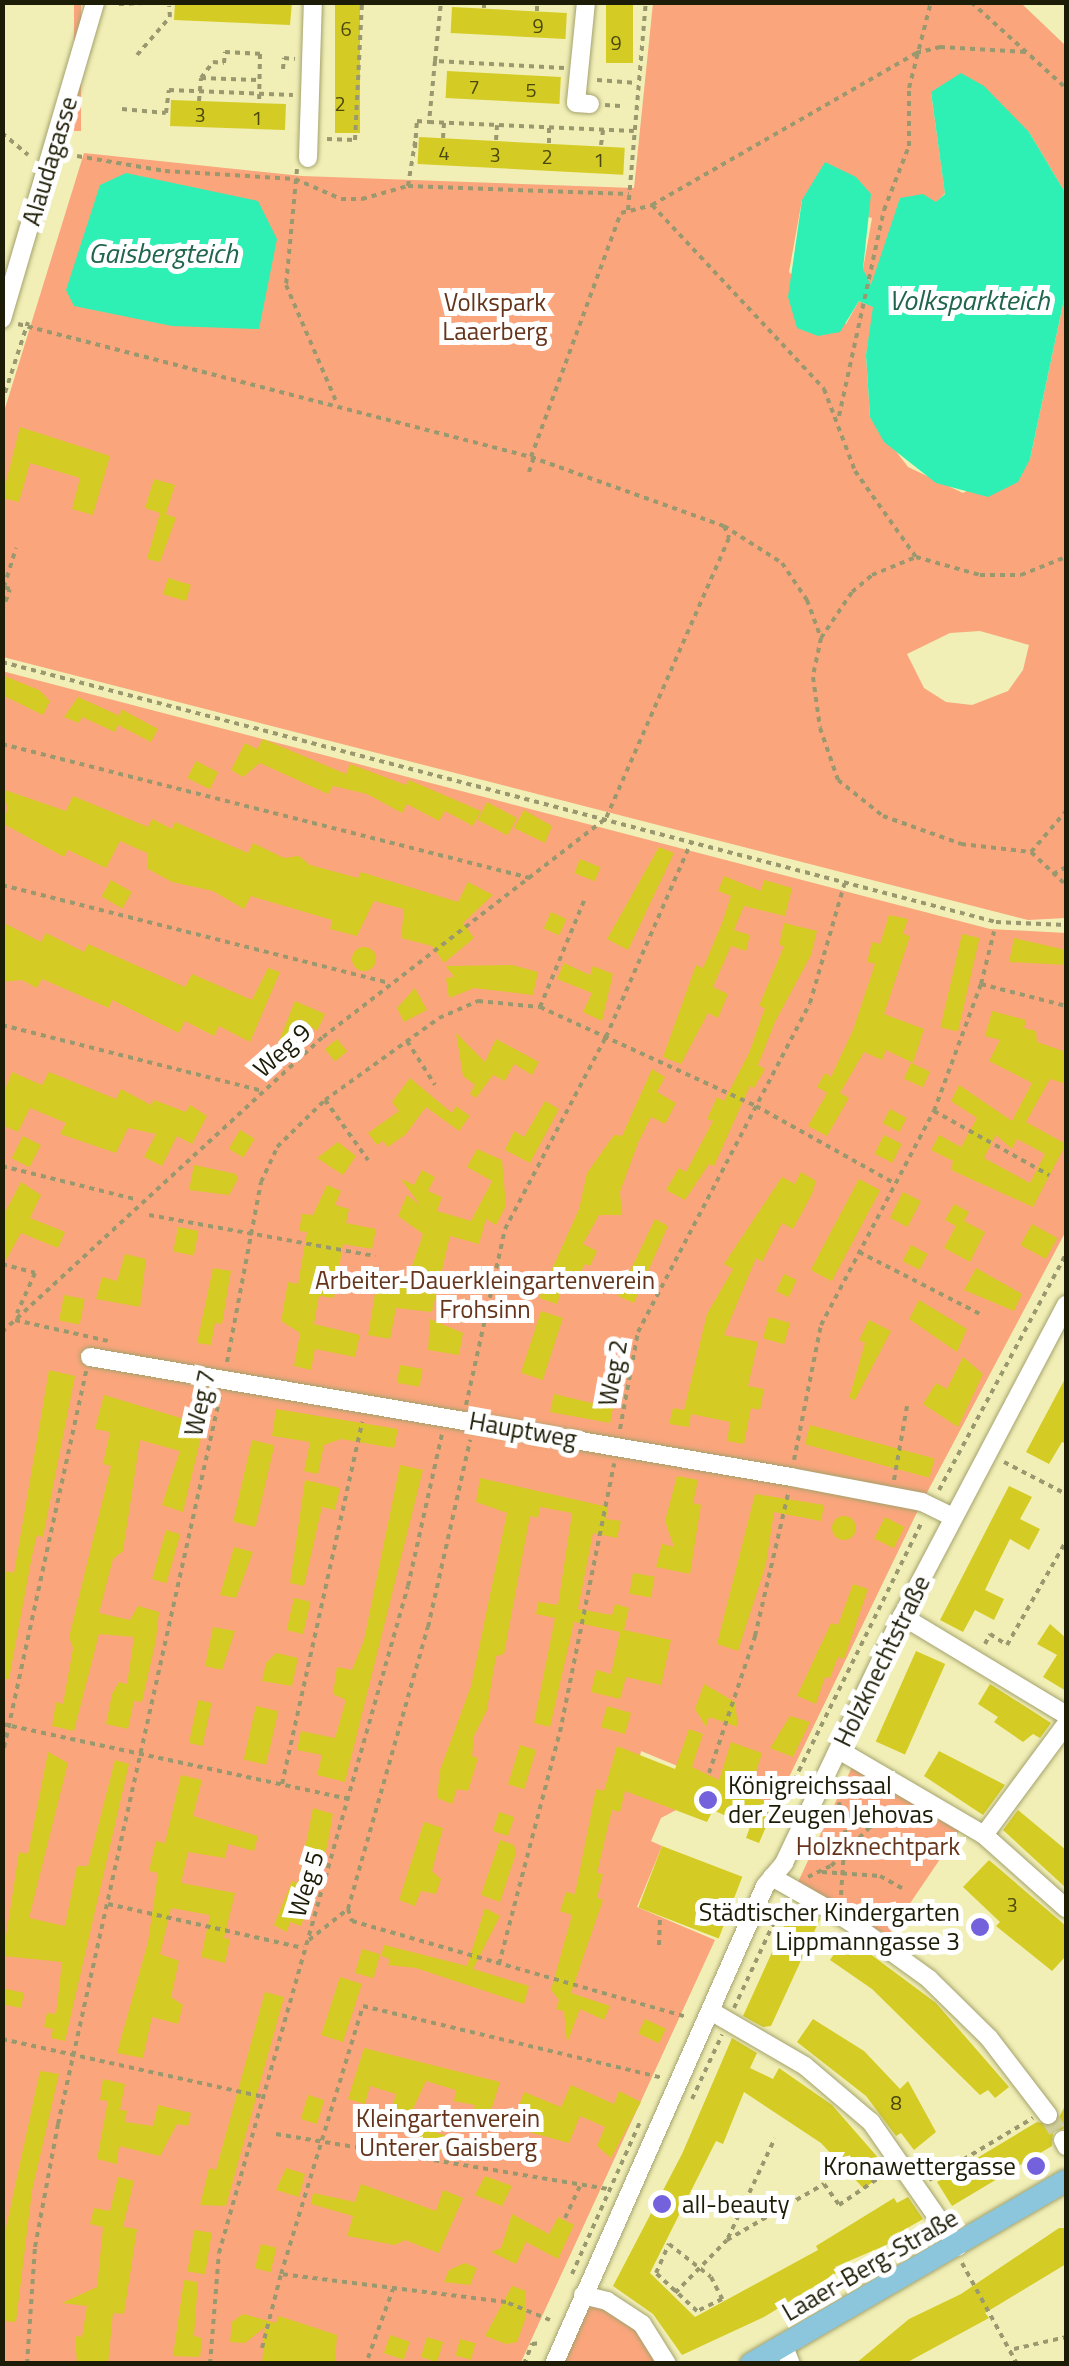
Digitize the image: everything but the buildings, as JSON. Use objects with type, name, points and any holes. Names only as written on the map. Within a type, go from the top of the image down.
[{"type":"main road","name":"Laaer-Berg-Straße","points":[[752,2364],[787,2355],[1066,2182]]},
{"type":"street","name":"Alaudagasse","points":[[6,320],[95,2]]},
{"type":"street","points":[[308,148],[313,2]]},
{"type":"street","points":[[586,2],[576,103],[590,104]]},
{"type":"street","name":"Holzknechtstraße","points":[[554,2364],[714,2014],[772,1877],[839,1750],[902,1616],[1066,1305]]},
{"type":"street","name":"Hauptweg","points":[[90,1357],[225,1375],[366,1404],[791,1477],[892,1496],[953,1517]]},
{"type":"street","points":[[902,1616],[1066,1716]]},
{"type":"street","points":[[984,1834],[1066,1724]]},
{"type":"street","points":[[839,1750],[984,1834],[1066,1908]]},
{"type":"street","points":[[772,1877],[845,1918],[930,1979],[989,2038],[1047,2113]]},
{"type":"street","points":[[714,2014],[805,2066],[871,2122],[921,2186],[958,2247]]},
{"type":"street","points":[[583,2295],[607,2301],[642,2324],[667,2364]]},
{"type":"path","points":[[336,401],[286,286],[296,179],[308,148],[355,140],[362,2]]},
{"type":"path","points":[[429,122],[441,2]]},
{"type":"path","points":[[537,2],[537,11]]},
{"type":"path","points":[[529,472],[628,210],[646,2]]},
{"type":"path","points":[[839,416],[892,182],[910,146],[916,53],[932,2]]},
{"type":"path","points":[[971,2],[1066,87]]},
{"type":"path","points":[[119,4],[169,4],[170,17],[138,55]]},
{"type":"path","points":[[628,210],[652,205],[916,53],[940,46],[1026,52]]},
{"type":"path","points":[[200,102],[201,78],[213,62],[224,62],[224,52],[260,54],[259,104]]},
{"type":"path","points":[[283,69],[284,58],[300,59]]},
{"type":"path","points":[[435,61],[579,69]]},
{"type":"path","points":[[478,63],[478,72]]},
{"type":"path","points":[[531,76],[532,66]]},
{"type":"path","points":[[201,78],[259,80]]},
{"type":"path","points":[[600,80],[638,84]]},
{"type":"path","points":[[122,108],[166,113],[168,90],[298,95]]},
{"type":"path","points":[[415,148],[417,121],[634,131]]},
{"type":"path","points":[[443,138],[444,122]]},
{"type":"path","points":[[496,140],[497,125]]},
{"type":"path","points":[[549,142],[550,127]]},
{"type":"path","points":[[602,145],[603,130]]},
{"type":"path","points":[[2,133],[28,155]]},
{"type":"path","points":[[408,186],[416,136]]},
{"type":"path","points":[[77,156],[165,170],[296,179],[341,199],[377,198],[408,186],[629,194]]},
{"type":"path","points":[[652,205],[824,389],[839,416],[856,471],[916,556],[980,575],[1021,574],[1066,557]]},
{"type":"path","points":[[6,320],[28,322],[336,401],[533,457],[724,526],[782,563],[807,600],[821,638]]},
{"type":"path","points":[[2,402],[6,379],[28,322]]},
{"type":"path","points":[[606,818],[729,538],[724,526]]},
{"type":"path","points":[[2,611],[10,590],[3,587],[16,548]]},
{"type":"path","points":[[916,556],[872,575],[852,592],[821,638],[813,677],[820,728],[838,780],[883,816],[961,844],[1031,852],[1066,885]]},
{"type":"path","points":[[2,662],[996,922],[1066,925]]},
{"type":"path","points":[[2,744],[530,878]]},
{"type":"path","points":[[1031,852],[1066,811]]},
{"type":"path","name":"Weg 9","points":[[2,1332],[138,1200],[388,983],[606,818]]},
{"type":"path","points":[[108,1904],[306,1946],[348,1910],[428,1627],[461,1418],[505,1229],[606,1038],[691,842]]},
{"type":"path","points":[[1053,874],[1066,868]]},
{"type":"path","name":"Weg 2","points":[[498,1964],[560,1732],[638,1332],[810,1003],[845,882]]},
{"type":"path","points":[[2,885],[388,983]]},
{"type":"path","points":[[540,1007],[584,901]]},
{"type":"path","points":[[709,1773],[766,1599],[821,1325],[934,1111],[981,984],[994,932]]},
{"type":"path","points":[[981,984],[1066,1006]]},
{"type":"path","name":"Weg 7","points":[[27,2364],[36,2247],[72,2054],[225,1375],[250,1235],[277,1147],[325,1100],[407,1041],[478,1001],[540,1007],[756,1106],[894,1183]]},
{"type":"path","points":[[2,1025],[263,1091]]},
{"type":"path","points":[[407,1041],[435,1085]]},
{"type":"path","points":[[325,1100],[368,1160]]},
{"type":"path","points":[[934,1111],[1048,1175]]},
{"type":"path","points":[[2,1166],[138,1200]]},
{"type":"path","points":[[149,1215],[375,1256]]},
{"type":"path","points":[[859,1252],[980,1314]]},
{"type":"path","points":[[781,1807],[930,1506],[1066,1254]]},
{"type":"path","points":[[2,1264],[35,1274],[14,1320],[121,1344],[138,1364]]},
{"type":"path","points":[[2,1757],[90,1357]]},
{"type":"path","points":[[282,1784],[366,1404]]},
{"type":"path","points":[[892,1496],[907,1406]]},
{"type":"path","name":"Weg 5","points":[[210,2364],[219,2254],[461,1418]]},
{"type":"path","points":[[988,1452],[1066,1494]]},
{"type":"path","points":[[978,1660],[990,1634],[1007,1644],[1066,1541]]},
{"type":"path","points":[[6,1725],[350,1800]]},
{"type":"path","points":[[835,1793],[846,1820],[840,1873],[845,1918]]},
{"type":"path","points":[[822,1872],[870,1827],[941,1806]]},
{"type":"path","points":[[846,1820],[870,1827]]},
{"type":"path","points":[[794,1880],[822,1872],[880,1876],[905,1890]]},
{"type":"path","points":[[348,1910],[352,1920],[688,2018],[682,2032]]},
{"type":"path","points":[[659,1945],[660,1916]]},
{"type":"path","points":[[262,2348],[363,2006],[662,2076]]},
{"type":"path","points":[[2,2039],[264,2097]]},
{"type":"path","points":[[655,2089],[668,2062]]},
{"type":"path","points":[[662,2076],[674,2100]]},
{"type":"path","points":[[572,2274],[647,2106]]},
{"type":"path","points":[[921,2186],[1047,2113]]},
{"type":"path","points":[[276,2134],[609,2189]]},
{"type":"path","points":[[727,2240],[774,2138]]},
{"type":"path","points":[[676,2291],[727,2240],[824,2184],[839,2205],[901,2160]]},
{"type":"path","points":[[565,2218],[580,2183]]},
{"type":"path","points":[[609,2189],[620,2215]]},
{"type":"path","points":[[669,2244],[700,2266],[722,2299],[697,2311],[656,2272],[669,2244]]},
{"type":"path","points":[[281,2274],[500,2301],[550,2320]]},
{"type":"path","points":[[971,2278],[1014,2349],[1017,2364]]},
{"type":"path","points":[[368,2358],[393,2289]]},
{"type":"path","points":[[532,2312],[536,2304]]},
{"type":"path","points":[[1014,2349],[1066,2337]]},
{"type":"path","points":[[524,2364],[532,2344],[540,2343]]},
{"type":"green space","points":[[74,3],[81,3],[81,131],[74,131]]},
{"type":"green space","name":"Volkspark Laaerberg","points":[[653,3],[1021,3],[1066,46],[1066,194],[1029,132],[931,92],[945,193],[936,203],[900,198],[877,281],[871,285],[864,279],[863,269],[872,218],[802,200],[789,272],[846,324],[859,301],[874,307],[866,355],[870,417],[908,467],[963,493],[1030,459],[1066,290],[1066,918],[1028,920],[3,657],[2,418],[84,153],[302,176],[634,188]],"holes":[[[980,631],[1029,645],[1023,670],[1008,691],[972,705],[946,702],[924,688],[907,654],[950,633]]]},
{"type":"green space","name":"Arbeiter-Dauerkleingartenverein Frohsinn","points":[[2,671],[990,929],[1066,933],[1066,1231],[922,1502],[775,1806],[641,1751],[633,1793],[678,1809],[661,1818],[651,1841],[662,1846],[637,1907],[715,1940],[521,2362],[3,2363]]},
{"type":"green space","name":"Holzknechtpark","points":[[853,1765],[961,1828],[888,1936],[798,1882]]},
{"type":"green space","points":[[597,2306],[643,2335],[661,2364],[560,2364],[588,2308]]},
{"type":"water","name":"Volksparkteich","points":[[961,73],[984,86],[1029,132],[1066,194],[1066,290],[1030,459],[1018,482],[988,497],[936,483],[884,442],[870,417],[866,355],[873,307],[859,301],[840,332],[818,336],[797,328],[788,297],[802,200],[825,162],[856,177],[871,194],[863,269],[871,285],[900,198],[923,194],[936,202],[945,194],[931,92]]},
{"type":"water","name":"Gaisbergteich","points":[[126,173],[258,201],[277,239],[259,329],[172,326],[74,306],[66,290],[100,185]]},
{"type":"tunnel","points":[[1048,2115],[1063,2140]]},
{"type":"place","name":"Königreichssaal der Zeugen Jehovas","points":[[708,1800]]},
{"type":"place","name":"Städtischer Kindergarten Lippmanngasse 3","points":[[980,1927]]},
{"type":"place","name":"Kronawettergasse","points":[[1036,2166]]},
{"type":"place","name":"all-beauty","points":[[662,2204]]},
{"type":"park label","name":"Kleingartenverein Unterer Gaisberg","points":[[448,2134]]}]
